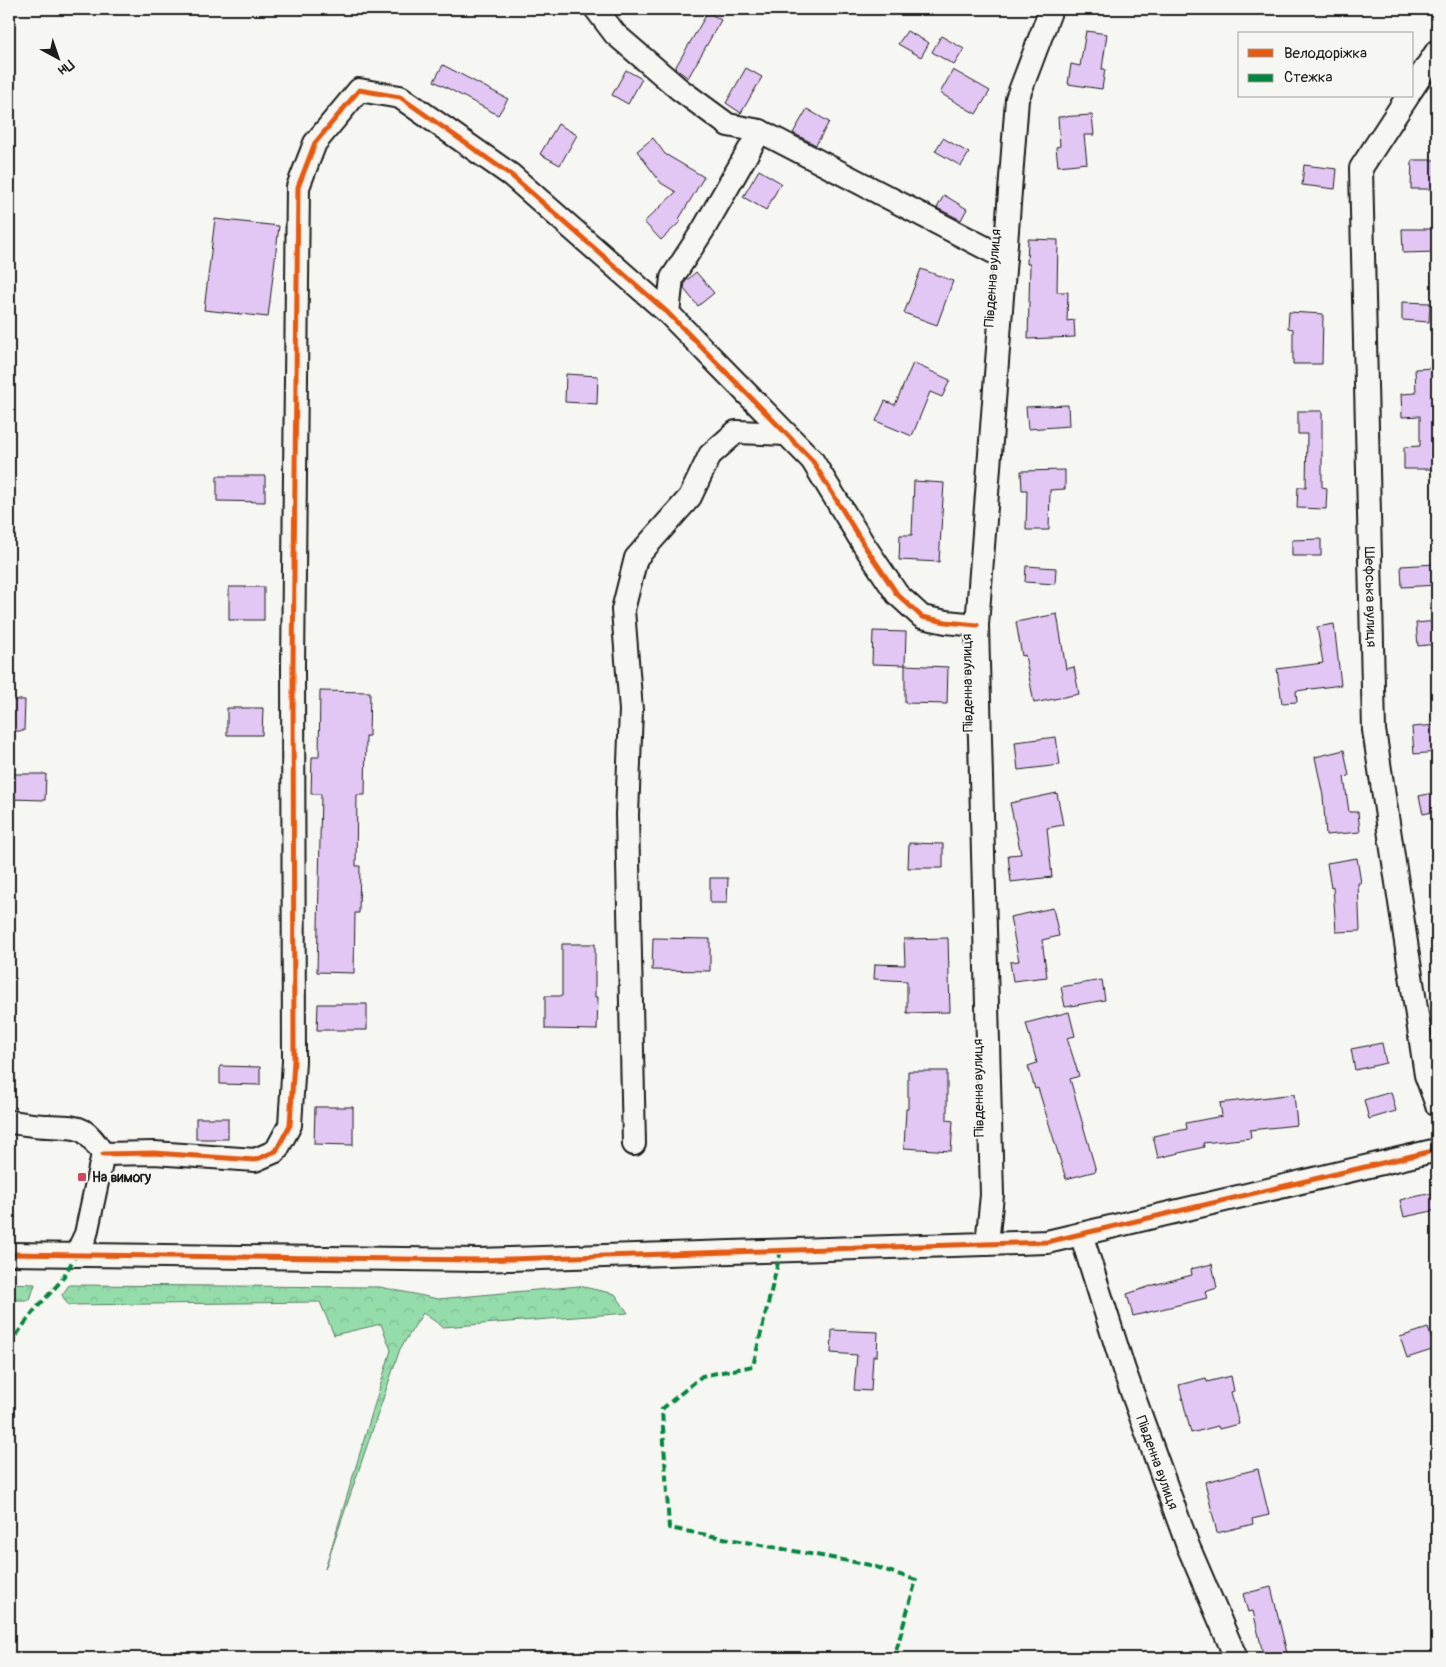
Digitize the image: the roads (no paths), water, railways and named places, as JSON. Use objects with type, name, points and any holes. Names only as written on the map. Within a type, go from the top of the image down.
[{"type":"street","points":[[596,9],[615,34],[679,89],[728,125],[760,131],[1005,258]]},
{"type":"street","name":"Південна вулиця","points":[[987,1244],[992,1196],[977,625],[1017,99],[1051,9]]},
{"type":"street","points":[[1414,86],[1437,51]]},
{"type":"street","points":[[103,1154],[154,1154],[255,1160],[276,1150],[290,1124],[294,1061],[293,666],[298,187],[315,143],[360,90],[400,97],[511,175],[668,313],[812,460],[864,545],[897,594],[922,617],[977,625]]},
{"type":"street","name":"Шефська вулиця","points":[[1407,98],[1361,168],[1374,730],[1426,1075],[1437,1105]]},
{"type":"street","points":[[668,313],[672,278],[703,230],[760,131]]},
{"type":"street","points":[[634,1144],[627,815],[631,710],[623,610],[636,558],[690,497],[710,454],[736,432],[786,434]]},
{"type":"street","points":[[9,1122],[74,1127],[91,1136],[103,1154],[86,1234],[76,1255]]},
{"type":"street","points":[[9,1254],[480,1260],[1046,1242],[1437,1150]]},
{"type":"street","name":"Південна вулиця","points":[[1081,1234],[1124,1370],[1188,1546],[1236,1658]]},
{"type":"place","name":"На вимогу","points":[[82,1177]]}]
